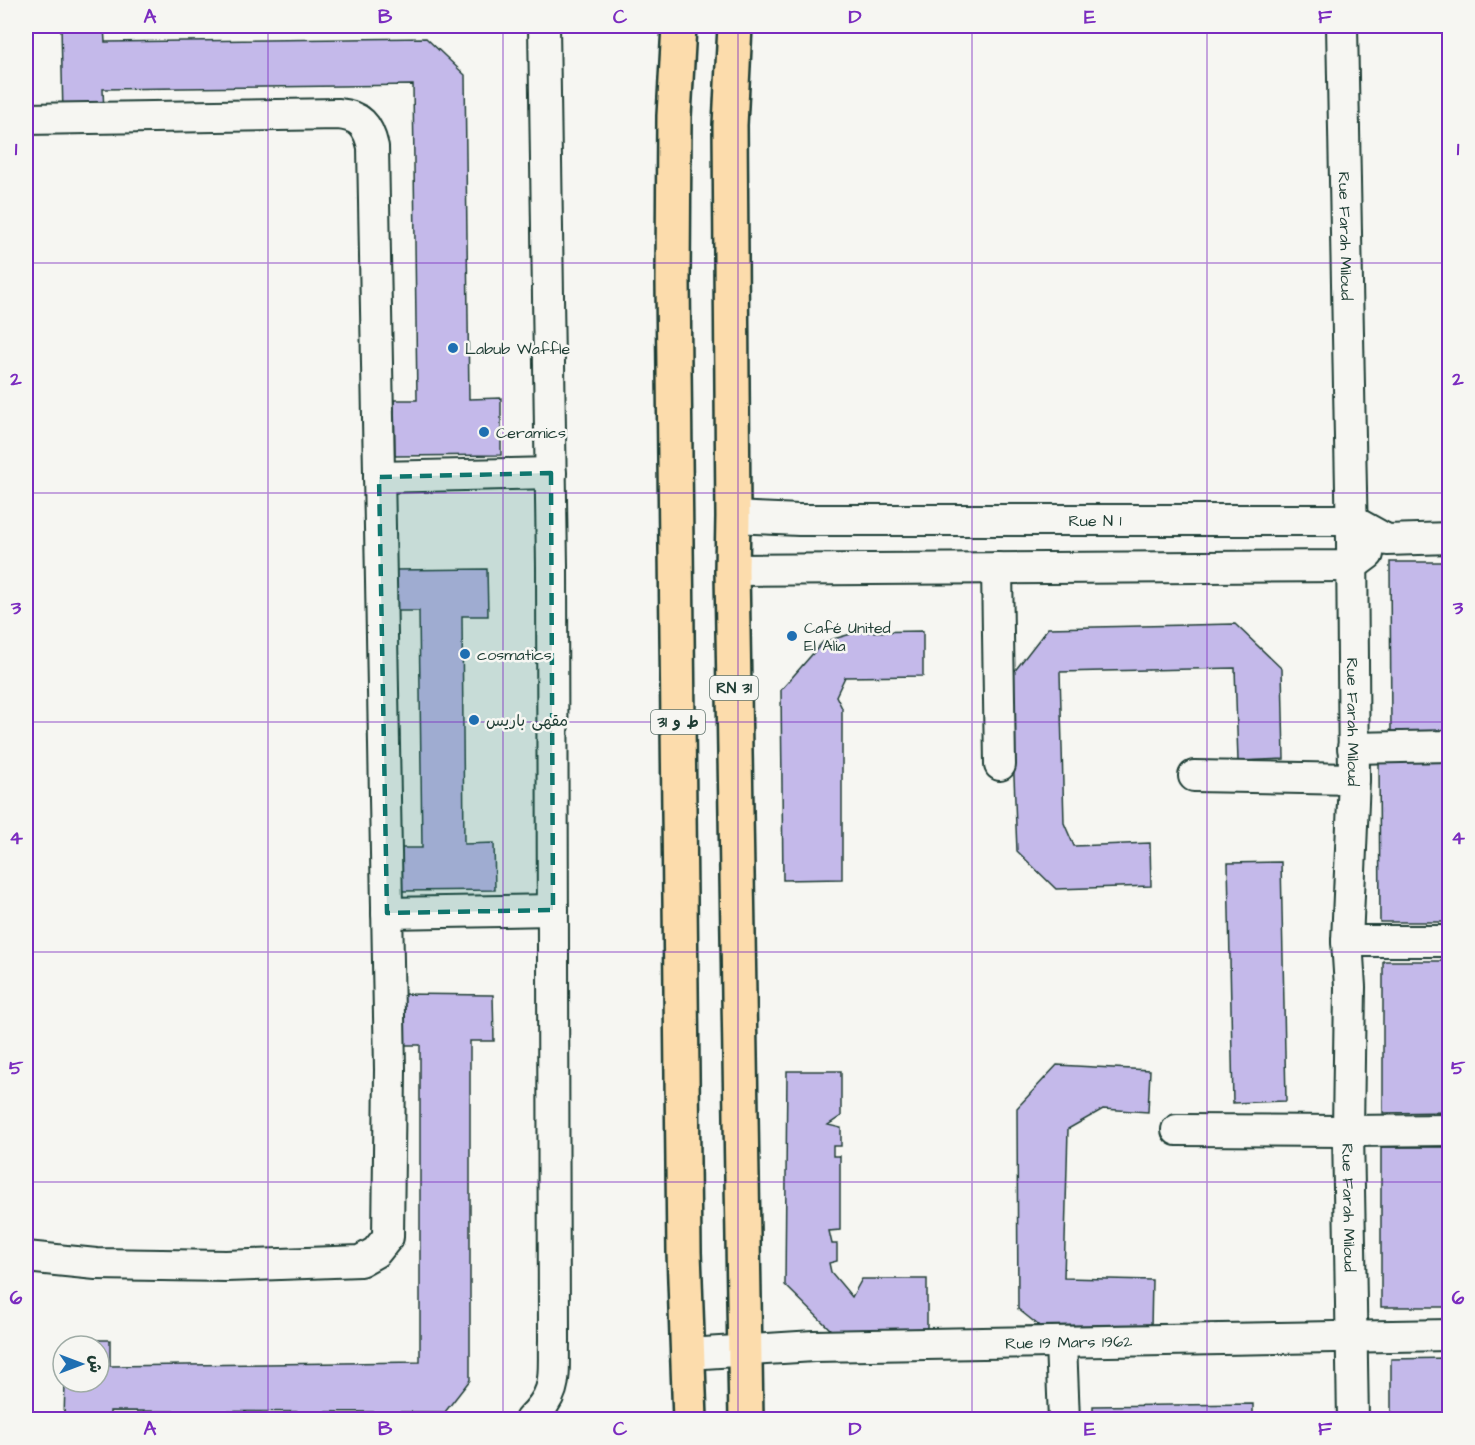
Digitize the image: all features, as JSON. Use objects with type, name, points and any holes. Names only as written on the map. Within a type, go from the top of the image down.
[{"type":"main road","name":"ط و 31","points":[[679,26],[674,116],[672,281],[684,1252],[690,1419]]},
{"type":"main road","name":"RN 31","points":[[735,26],[730,125],[732,570],[746,1419]]},
{"type":"street","points":[[530,1419],[547,1400],[552,1391],[553,1379],[551,473],[544,26]]},
{"type":"street","name":"Rue Farah Miloud","points":[[1342,26],[1354,779],[1347,940],[1350,987],[1348,1131],[1353,1419]]},
{"type":"street","points":[[26,119],[338,114],[350,115],[359,120],[371,136],[390,1070],[387,1237],[376,1251],[360,1261],[226,1266],[96,1264],[26,1257]]},
{"type":"street","points":[[379,477],[551,473]]},
{"type":"street","name":"Rue N 1","points":[[733,517],[799,520],[1351,520],[1388,540]]},
{"type":"street","points":[[732,570],[1352,566],[1388,540],[1449,538]]},
{"type":"street","points":[[997,568],[1000,765]]},
{"type":"street","points":[[1353,748],[1449,746]]},
{"type":"street","points":[[1194,776],[1354,779]]},
{"type":"street","points":[[387,913],[553,910]]},
{"type":"street","points":[[1347,940],[1449,940]]},
{"type":"street","points":[[1177,1130],[1449,1130]]},
{"type":"street","name":"Rue 19 Mars 1962","points":[[688,1354],[814,1346],[1449,1335]]},
{"type":"street","points":[[1061,1342],[1064,1419]]},
{"type":"highlighted area","points":[[551,473],[553,910],[387,913],[379,477]]},
{"type":"building","points":[[61,26],[104,26],[105,42],[426,38],[465,75],[469,399],[501,398],[501,455],[395,456],[394,400],[417,400],[413,85],[103,89],[104,114],[63,115]]},
{"type":"building","points":[[1390,562],[1450,562],[1450,731],[1391,731]]},
{"type":"building","points":[[487,569],[488,616],[462,616],[464,844],[494,843],[495,890],[400,891],[399,848],[422,848],[419,611],[394,611],[394,570]]},
{"type":"building","points":[[1235,624],[1282,669],[1284,759],[1238,761],[1235,668],[1060,672],[1064,823],[1074,846],[1150,843],[1151,886],[1056,889],[1017,851],[1010,677],[1048,628]]},
{"type":"building","points":[[923,631],[923,676],[845,677],[836,696],[842,708],[842,879],[783,880],[781,690],[823,642],[858,632]]},
{"type":"building","points":[[1379,759],[1450,759],[1450,922],[1380,922]]},
{"type":"building","points":[[1281,862],[1286,1101],[1233,1103],[1228,863]]},
{"type":"building","points":[[1383,961],[1450,961],[1450,1112],[1383,1113]]},
{"type":"building","points":[[400,994],[493,995],[494,1041],[470,1041],[470,1380],[445,1412],[110,1411],[110,1420],[64,1420],[65,1394],[111,1394],[111,1366],[420,1362],[420,1045],[402,1045]]},
{"type":"building","points":[[1057,1065],[1150,1070],[1148,1112],[1103,1109],[1068,1129],[1064,1278],[1152,1280],[1151,1328],[1042,1328],[1018,1309],[1017,1108]]},
{"type":"building","points":[[787,1071],[841,1071],[841,1116],[828,1125],[841,1128],[841,1146],[833,1146],[833,1156],[840,1156],[840,1230],[829,1231],[832,1244],[837,1244],[837,1261],[829,1263],[831,1272],[852,1297],[862,1279],[927,1279],[927,1333],[835,1334],[785,1285]]},
{"type":"building","points":[[1381,1147],[1450,1147],[1450,1307],[1381,1307]]},
{"type":"building","points":[[1450,1358],[1450,1420],[1391,1420],[1391,1359]]},
{"type":"building","points":[[1253,1404],[1253,1420],[1093,1420],[1093,1406]]},
{"type":"place","name":"Labub Waffle","points":[[453,348]]},
{"type":"place","name":"Ceramics","points":[[484,432]]},
{"type":"place","name":"Café United El Alia","points":[[792,636]]},
{"type":"place","name":"cosmatics","points":[[465,654]]},
{"type":"place","name":"مقهى باريس","points":[[474,720]]}]
